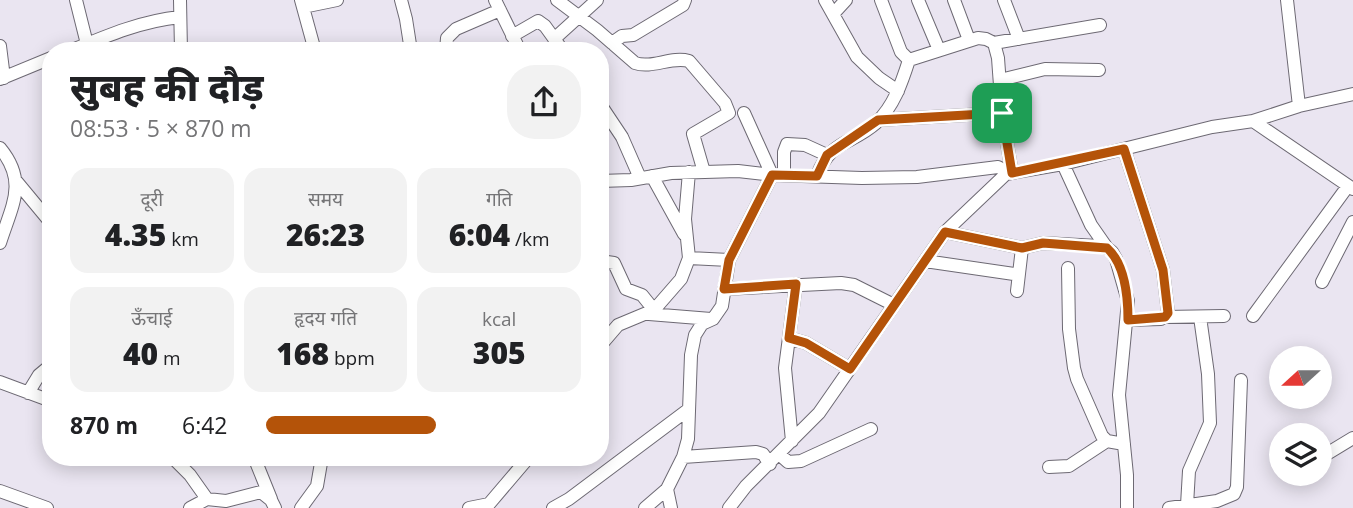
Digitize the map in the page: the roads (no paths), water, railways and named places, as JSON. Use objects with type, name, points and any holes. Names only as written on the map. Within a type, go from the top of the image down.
[{"type":"street","points":[[76,0],[86,42]]},
{"type":"street","points":[[180,0],[181,42]]},
{"type":"street","points":[[313,42],[302,4],[337,0]]},
{"type":"street","points":[[401,0],[410,42]]},
{"type":"street","points":[[557,0],[639,65],[681,59],[689,61],[725,103],[729,113],[693,134],[704,172]]},
{"type":"street","points":[[554,39],[597,0]]},
{"type":"street","points":[[612,43],[622,36],[633,35],[683,5],[685,0]]},
{"type":"street","points":[[825,0],[857,57],[879,78],[898,90]]},
{"type":"street","points":[[834,13],[846,0]]},
{"type":"street","points":[[881,0],[901,52],[909,60]]},
{"type":"street","points":[[918,0],[939,50]]},
{"type":"street","points":[[954,0],[969,40]]},
{"type":"street","points":[[1004,0],[1019,39]]},
{"type":"street","points":[[1287,0],[1299,106]]},
{"type":"street","points":[[447,42],[456,29],[497,5],[515,42]]},
{"type":"street","points":[[108,42],[151,20],[180,17]]},
{"type":"street","points":[[512,36],[538,21],[556,42]]},
{"type":"street","points":[[909,60],[969,40],[986,39],[994,43],[1100,25]]},
{"type":"street","points":[[994,43],[998,58],[1009,173]]},
{"type":"street","points":[[0,46],[2,78],[42,62]]},
{"type":"street","points":[[817,176],[827,155],[878,120],[898,90],[909,60]]},
{"type":"street","points":[[1000,80],[1045,69],[1099,70]]},
{"type":"street","points":[[729,508],[746,486],[819,413],[945,232],[1009,173],[1063,164],[1212,127],[1253,121],[1299,106],[1353,94]]},
{"type":"street","points":[[744,113],[778,175]]},
{"type":"street","points":[[878,120],[1002,113]]},
{"type":"street","points":[[609,118],[688,240]]},
{"type":"street","points":[[1253,121],[1351,187],[1253,316]]},
{"type":"street","points":[[645,508],[667,489],[683,457],[688,439],[692,345],[698,328],[713,319],[722,306],[729,260],[778,175],[787,144],[805,145],[827,155]]},
{"type":"street","points":[[0,148],[15,170],[17,182],[0,243]]},
{"type":"street","points":[[1124,149],[1163,270],[1168,313],[1165,317]]},
{"type":"street","points":[[1063,164],[1091,225],[1116,259],[1128,301],[1119,395],[1127,475],[1127,508]]},
{"type":"street","points":[[609,180],[690,172],[738,171],[778,175],[917,177],[998,167],[1009,173]]},
{"type":"street","points":[[652,312],[681,279],[689,258],[685,219],[690,172]]},
{"type":"street","points":[[17,182],[42,212]]},
{"type":"street","points":[[1322,282],[1353,222]]},
{"type":"street","points":[[945,232],[1022,248],[1043,243],[1107,248]]},
{"type":"street","points":[[1017,291],[1022,248]]},
{"type":"street","points":[[689,258],[729,260]]},
{"type":"street","points":[[925,261],[1014,274]]},
{"type":"street","points":[[609,262],[614,263],[626,289],[642,295],[652,312]]},
{"type":"street","points":[[1068,268],[1069,329],[1077,379],[1102,436],[1107,441],[1124,444]]},
{"type":"street","points":[[724,289],[828,283],[854,285],[894,305]]},
{"type":"street","points":[[792,441],[785,368],[796,284]]},
{"type":"street","points":[[609,336],[618,325],[652,312],[713,319]]},
{"type":"street","points":[[1128,320],[1224,316]]},
{"type":"street","points":[[1187,505],[1189,471],[1210,423],[1208,374],[1200,317]]},
{"type":"street","points":[[789,338],[806,343],[850,369]]},
{"type":"street","points":[[28,393],[42,372]]},
{"type":"street","points":[[1169,508],[1217,501],[1234,494],[1237,487],[1241,380]]},
{"type":"street","points":[[0,382],[42,398]]},
{"type":"street","points":[[553,508],[569,499],[689,409]]},
{"type":"street","points":[[683,457],[756,452],[774,459],[801,461],[871,429]]},
{"type":"street","points":[[1332,451],[1353,438]]},
{"type":"street","points":[[1049,467],[1069,466],[1107,441]]},
{"type":"street","points":[[180,466],[207,499],[226,502],[261,492],[274,506]]},
{"type":"street","points":[[258,466],[274,506]]},
{"type":"street","points":[[301,508],[317,486],[320,466]]},
{"type":"street","points":[[469,508],[494,506],[523,466]]},
{"type":"street","points":[[667,489],[671,508]]},
{"type":"street","points":[[0,491],[47,508]]},
{"type":"street","points":[[190,508],[207,499]]}]
